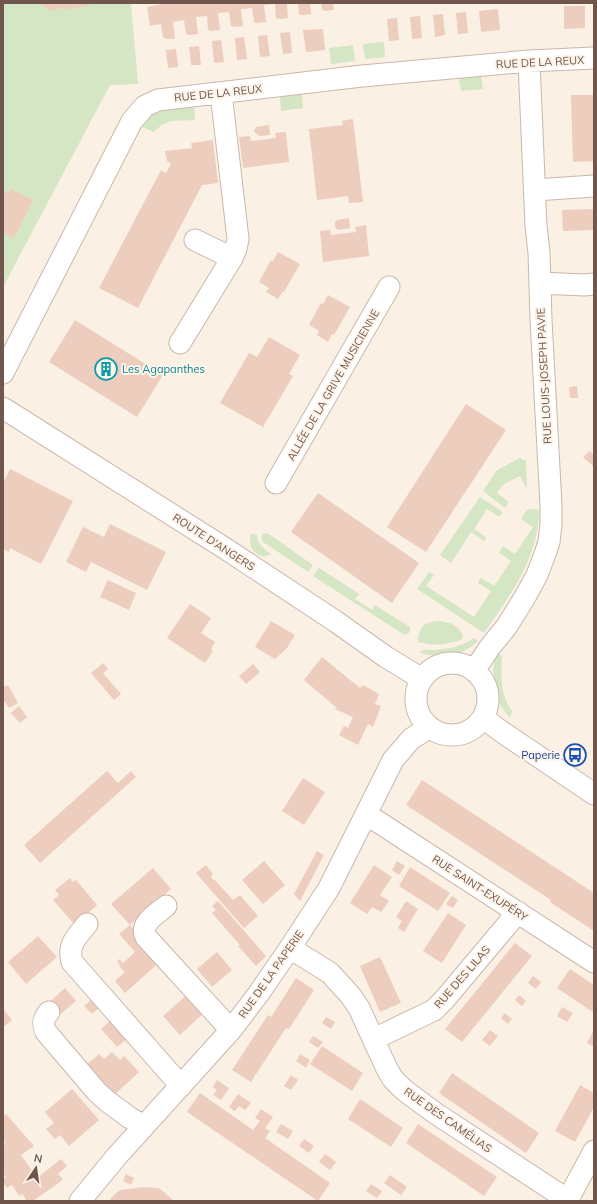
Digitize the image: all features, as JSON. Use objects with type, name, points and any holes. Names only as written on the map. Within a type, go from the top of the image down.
[{"type":"street","name":"RUE DE LA REUX","points":[[3,373],[132,121],[145,106],[158,100],[362,76],[529,61],[594,58]]},
{"type":"street","name":"RUE LOUIS-JOSEPH PAVIE","points":[[474,671],[490,647],[507,626],[525,598],[537,575],[545,554],[549,542],[551,524],[552,505],[529,61]]},
{"type":"street","points":[[180,343],[232,258],[236,249],[238,238],[222,93]]},
{"type":"street","points":[[535,190],[594,186]]},
{"type":"street","points":[[195,240],[232,258]]},
{"type":"street","points":[[540,283],[594,284]]},
{"type":"street","name":"ALLÉE DE LA GRIVE MUSICIENNE","points":[[276,483],[389,287]]},
{"type":"street","name":"ROUTE D’ANGERS","points":[[3,408],[226,549],[386,657],[422,679]]},
{"type":"street","points":[[449,663],[460,664],[474,671],[484,682],[488,692],[488,703],[486,713],[483,718],[472,729],[462,734],[445,734],[430,728],[420,715],[417,705],[418,689],[422,679],[434,668],[449,663]]},
{"type":"street","points":[[483,718],[594,794]]},
{"type":"street","name":"RUE DE LA PAPERIE","points":[[80,1201],[117,1156],[231,1030],[290,948],[329,888],[393,760],[411,739],[430,728]]},
{"type":"street","name":"RUE SAINT-EXUPÉRY","points":[[366,814],[594,962]]},
{"type":"street","points":[[166,906],[145,925],[144,933],[146,937],[231,1030]]},
{"type":"street","name":"RUE DES LILAS","points":[[374,1039],[434,1010],[518,912]]},
{"type":"street","points":[[87,924],[73,941],[71,946],[70,951],[72,962],[181,1086]]},
{"type":"street","name":"RUE DES CAMÉLIAS","points":[[290,948],[330,973],[350,995],[359,1008],[387,1069],[393,1079],[404,1090],[435,1113],[567,1201]]},
{"type":"street","points":[[49,1012],[44,1021],[44,1027],[51,1038],[102,1097],[130,1118],[144,1126]]},
{"type":"street","points":[[567,1201],[594,1151]]},
{"type":"green space","points":[[3,3],[131,3],[138,84],[110,85],[3,287]]},
{"type":"green space","points":[[384,42],[385,57],[365,59],[363,44]]},
{"type":"green space","points":[[353,45],[355,61],[331,64],[329,48]]},
{"type":"green space","points":[[481,73],[483,89],[461,91],[458,75]]},
{"type":"green space","points":[[302,93],[303,108],[281,111],[280,96]]},
{"type":"green space","points":[[194,105],[195,120],[172,121],[162,125],[153,132],[139,125],[150,113],[161,109]]},
{"type":"green space","points":[[520,458],[526,461],[527,489],[520,476],[504,484],[497,493],[509,502],[505,508],[483,491],[497,470]]},
{"type":"green space","points":[[480,497],[503,512],[499,517],[487,509],[474,529],[486,537],[484,541],[471,532],[451,563],[440,555]]},
{"type":"green space","points":[[529,509],[539,510],[538,527],[534,544],[513,590],[484,633],[417,589],[429,572],[434,575],[426,586],[474,617],[491,591],[478,583],[481,578],[494,586],[511,561],[499,553],[503,546],[515,554],[533,527],[521,519]]},
{"type":"green space","points":[[264,533],[269,534],[313,565],[308,572],[263,542],[261,538]]},
{"type":"green space","points":[[250,534],[257,535],[260,544],[271,554],[263,557],[256,553],[250,542]]},
{"type":"green space","points":[[319,568],[359,594],[355,599],[372,610],[375,605],[410,627],[409,633],[405,635],[313,576]]},
{"type":"green space","points":[[430,622],[447,622],[457,627],[462,633],[463,637],[461,640],[440,644],[418,642],[423,626]]},
{"type":"green space","points":[[474,638],[478,641],[472,646],[451,655],[427,655],[419,653],[423,650],[456,647]]},
{"type":"green space","points":[[496,653],[502,656],[502,685],[505,698],[512,711],[510,718],[498,700],[493,671]]},
{"type":"building","points":[[37,3],[92,4],[67,10],[66,7],[56,9],[54,12]]},
{"type":"building","points":[[167,3],[273,4],[264,5],[266,22],[254,22],[252,8],[241,9],[243,26],[231,26],[229,12],[218,13],[220,30],[208,30],[207,16],[196,17],[198,34],[186,34],[184,20],[173,22],[175,39],[166,39],[163,37],[161,24],[150,26],[147,7]]},
{"type":"building","points":[[275,3],[287,3],[288,18],[276,18]]},
{"type":"building","points":[[298,3],[310,3],[311,14],[299,14]]},
{"type":"building","points":[[321,3],[333,3],[334,10],[325,11],[322,9]]},
{"type":"building","points":[[564,6],[585,6],[585,28],[564,29]]},
{"type":"building","points":[[498,9],[500,30],[481,32],[479,11]]},
{"type":"building","points":[[466,12],[468,33],[458,34],[456,13]]},
{"type":"building","points":[[443,14],[445,35],[435,37],[433,15]]},
{"type":"building","points":[[420,16],[422,38],[412,39],[410,17]]},
{"type":"building","points":[[397,18],[399,40],[389,41],[387,19]]},
{"type":"building","points":[[323,29],[325,50],[306,52],[303,30]]},
{"type":"building","points":[[290,32],[292,53],[283,54],[280,33]]},
{"type":"building","points":[[267,35],[270,56],[260,57],[258,36]]},
{"type":"building","points":[[244,37],[247,59],[237,60],[235,38]]},
{"type":"building","points":[[221,40],[224,62],[214,63],[212,41]]},
{"type":"building","points":[[199,46],[201,65],[191,65],[189,47]]},
{"type":"building","points":[[176,49],[178,67],[168,68],[166,50]]},
{"type":"building","points":[[571,95],[594,95],[594,161],[573,162]]},
{"type":"building","points":[[353,119],[363,202],[349,203],[348,196],[317,200],[309,129],[343,125],[342,121]]},
{"type":"building","points":[[269,125],[270,135],[260,136],[254,131],[256,127]]},
{"type":"building","points":[[286,132],[289,162],[243,168],[239,137],[250,136],[251,141],[276,138],[275,133]]},
{"type":"building","points":[[213,140],[218,183],[202,185],[138,308],[99,288],[161,170],[166,173],[171,164],[167,161],[165,151],[192,148],[191,143]]},
{"type":"building","points":[[11,189],[33,200],[14,238],[3,232],[3,190],[9,193]]},
{"type":"building","points":[[594,209],[594,230],[563,231],[562,210]]},
{"type":"building","points":[[349,218],[350,228],[338,230],[335,227],[337,220]]},
{"type":"building","points":[[366,225],[369,256],[323,262],[320,231],[330,230],[331,235],[356,232],[355,227]]},
{"type":"building","points":[[278,252],[300,264],[284,292],[283,291],[278,299],[266,292],[269,288],[259,282],[271,260],[273,261]]},
{"type":"building","points":[[328,295],[350,307],[334,335],[332,334],[328,342],[317,335],[319,331],[309,325],[321,303],[323,304]]},
{"type":"building","name":"Les Agapanthes","points":[[75,320],[163,375],[137,417],[49,362]]},
{"type":"building","points":[[269,337],[300,355],[289,374],[293,376],[263,427],[220,403],[249,353],[257,357]]},
{"type":"building","points":[[577,386],[578,398],[570,398],[569,387]]},
{"type":"building","points":[[466,404],[506,430],[426,552],[387,527]]},
{"type":"building","points":[[590,451],[594,455],[594,467],[583,457]]},
{"type":"building","points":[[10,469],[73,501],[41,564],[10,548],[9,552],[3,549],[3,483]]},
{"type":"building","points":[[318,493],[419,563],[392,603],[291,532]]},
{"type":"building","points":[[110,524],[166,552],[147,590],[91,562],[86,572],[66,562],[83,527],[104,537]]},
{"type":"building","points":[[108,580],[136,593],[129,610],[100,597]]},
{"type":"building","points":[[190,604],[211,618],[201,633],[215,642],[211,649],[213,651],[205,663],[167,638]]},
{"type":"building","points":[[271,621],[295,635],[287,648],[275,659],[255,647]]},
{"type":"building","points":[[322,657],[360,688],[363,685],[379,694],[375,704],[381,706],[373,727],[368,724],[358,745],[339,735],[344,726],[348,728],[353,717],[335,709],[337,708],[304,680]]},
{"type":"building","points":[[103,663],[108,669],[103,673],[121,694],[114,700],[91,673]]},
{"type":"building","points":[[253,664],[260,672],[246,684],[239,676]]},
{"type":"building","points":[[8,685],[18,703],[9,708],[3,699],[3,687]]},
{"type":"building","points":[[19,706],[27,717],[20,723],[11,713]]},
{"type":"building","points":[[571,751],[580,756],[578,760],[569,755]]},
{"type":"building","points":[[107,771],[118,783],[131,771],[136,777],[40,863],[24,845]]},
{"type":"building","points":[[303,778],[325,792],[304,825],[282,811]]},
{"type":"building","points":[[422,780],[594,893],[594,931],[550,902],[551,900],[406,805]]},
{"type":"building","points":[[317,851],[324,855],[300,901],[294,894]]},
{"type":"building","points":[[264,861],[285,885],[263,904],[242,880]]},
{"type":"building","points":[[397,861],[405,866],[399,875],[392,870]]},
{"type":"building","points":[[206,865],[213,874],[211,877],[213,880],[214,879],[233,900],[240,895],[258,916],[244,928],[196,873]]},
{"type":"building","points":[[374,865],[392,877],[380,895],[389,901],[381,912],[372,907],[367,914],[350,903]]},
{"type":"building","points":[[410,867],[450,893],[438,911],[399,886]]},
{"type":"building","points":[[153,868],[171,889],[130,925],[111,904]]},
{"type":"building","points":[[70,878],[73,882],[76,880],[97,905],[75,925],[53,900],[59,895],[55,890]]},
{"type":"building","points":[[452,896],[458,900],[453,908],[446,904]]},
{"type":"building","points":[[218,901],[266,956],[256,966],[212,913],[216,910],[212,906]]},
{"type":"building","points":[[406,901],[418,909],[404,932],[398,928],[402,921],[396,917]]},
{"type":"building","points":[[448,913],[466,925],[442,963],[423,951]]},
{"type":"building","points":[[130,925],[161,961],[125,993],[115,981],[125,972],[119,966],[120,965],[117,961],[119,959],[123,963],[135,952],[119,934]]},
{"type":"building","points":[[38,936],[57,957],[26,984],[8,962]]},
{"type":"building","points":[[515,943],[532,956],[462,1042],[445,1029]]},
{"type":"building","points":[[217,952],[232,970],[212,987],[197,969]]},
{"type":"building","points":[[380,957],[401,1003],[380,1012],[360,966]]},
{"type":"building","points":[[570,969],[594,985],[594,1013],[557,988]]},
{"type":"building","points":[[533,976],[541,982],[536,989],[528,983]]},
{"type":"building","points":[[296,978],[314,990],[289,1029],[286,1028],[251,1082],[232,1070],[268,1015],[271,1017]]},
{"type":"building","points":[[65,988],[76,1001],[57,1017],[46,1005]]},
{"type":"building","points":[[189,993],[206,1011],[180,1035],[163,1016]]},
{"type":"building","points":[[519,995],[526,1001],[522,1006],[515,1000]]},
{"type":"building","points":[[91,1000],[99,1008],[92,1014],[84,1006]]},
{"type":"building","points":[[562,1007],[573,1013],[567,1022],[557,1016]]},
{"type":"building","points":[[3,1009],[12,1020],[3,1027]]},
{"type":"building","points":[[505,1013],[512,1019],[508,1024],[501,1018]]},
{"type":"building","points":[[326,1017],[335,1022],[331,1029],[322,1023]]},
{"type":"building","points":[[111,1020],[128,1038],[117,1047],[101,1029]]},
{"type":"building","points":[[490,1030],[498,1036],[490,1046],[482,1040]]},
{"type":"building","points":[[593,1031],[594,1032],[594,1047],[587,1043]]},
{"type":"building","points":[[313,1036],[323,1042],[318,1048],[309,1042]]},
{"type":"building","points":[[322,1046],[363,1073],[352,1091],[310,1064]]},
{"type":"building","points":[[112,1052],[120,1060],[124,1056],[139,1072],[111,1098],[96,1081],[99,1078],[87,1064],[99,1054],[104,1059]]},
{"type":"building","points":[[300,1054],[310,1060],[306,1068],[296,1061]]},
{"type":"building","points":[[452,1073],[539,1133],[526,1153],[439,1093]]},
{"type":"building","points":[[291,1075],[298,1080],[291,1090],[284,1086]]},
{"type":"building","points":[[217,1080],[229,1088],[221,1100],[213,1095],[217,1090],[213,1087]]},
{"type":"building","points":[[580,1085],[594,1093],[594,1107],[575,1142],[555,1131]]},
{"type":"building","points":[[72,1089],[99,1120],[69,1146],[60,1135],[55,1139],[46,1129],[54,1123],[45,1112]]},
{"type":"building","points":[[200,1093],[253,1130],[260,1121],[255,1118],[261,1109],[273,1117],[265,1128],[270,1131],[265,1138],[330,1183],[318,1201],[187,1112]]},
{"type":"building","points":[[238,1094],[251,1103],[245,1110],[239,1106],[235,1111],[229,1107]]},
{"type":"building","points":[[360,1099],[403,1128],[391,1147],[348,1119]]},
{"type":"building","points":[[6,1114],[34,1146],[21,1155],[37,1178],[61,1159],[67,1166],[58,1174],[63,1179],[33,1201],[27,1201],[22,1194],[19,1196],[12,1185],[7,1188],[3,1183],[3,1179],[6,1177],[3,1173],[3,1152],[5,1151],[3,1149],[5,1141],[3,1141],[3,1116]]},
{"type":"building","points":[[281,1124],[293,1131],[288,1139],[276,1132]]},
{"type":"building","points":[[418,1124],[497,1177],[484,1196],[406,1143]]},
{"type":"building","points":[[304,1139],[314,1146],[309,1153],[299,1146]]},
{"type":"building","points":[[325,1154],[336,1162],[330,1170],[319,1162]]},
{"type":"building","points":[[126,1174],[134,1178],[131,1185],[123,1181]]},
{"type":"building","points":[[390,1175],[407,1187],[401,1195],[384,1183]]},
{"type":"building","points":[[371,1184],[382,1191],[377,1198],[366,1191]]},
{"type":"building","points":[[144,1187],[159,1188],[174,1201],[113,1201],[110,1199],[121,1190]]},
{"type":"place","name":"Les Agapanthes","points":[[106,369]]},
{"type":"place","name":"Paperie","points":[[575,755]]}]
